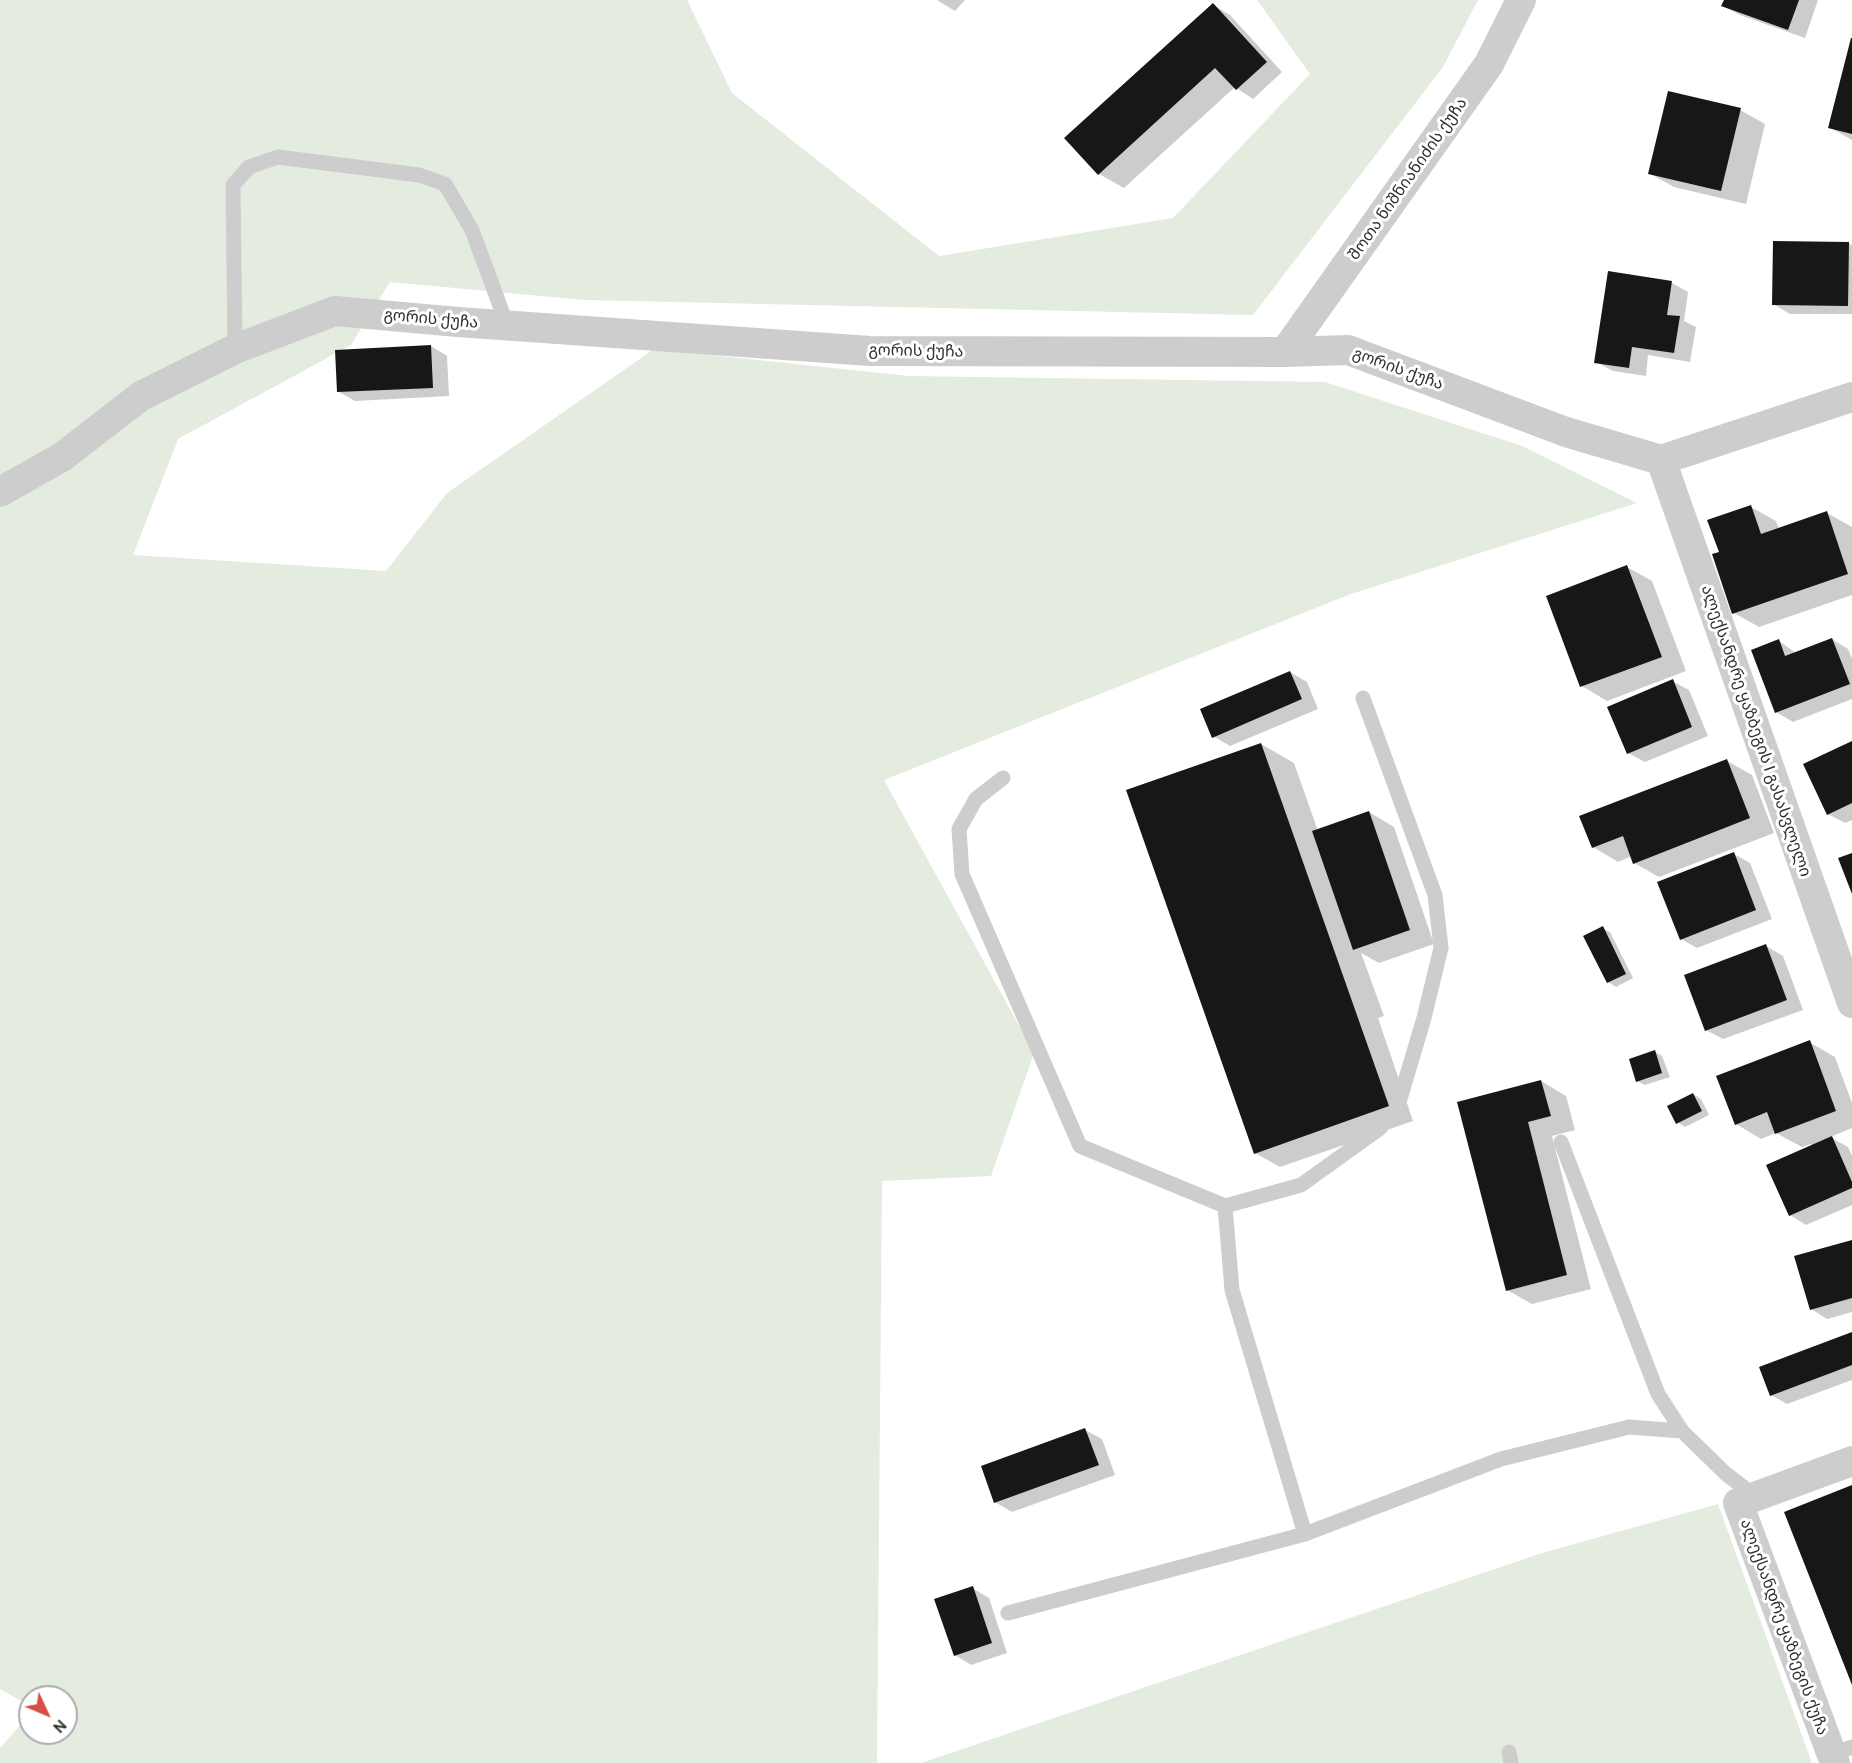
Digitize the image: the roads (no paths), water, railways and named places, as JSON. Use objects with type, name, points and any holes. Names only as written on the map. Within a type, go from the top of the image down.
[{"type":"street","name":"შოთა ნიშნიანიძის ქუჩა","points":[[1285,352],[1489,64],[1521,0]]},
{"type":"street","name":"გორის ქუჩა","points":[[0,492],[62,458],[141,396],[235,349],[335,311],[870,351],[1285,352],[1348,350],[1566,432],[1660,460]]},
{"type":"street","points":[[1660,460],[1852,397]]},
{"type":"street","name":"ალექსანდრე ყაზბეგის I გასასვლელი","points":[[1660,460],[1852,1003]]},
{"type":"street","name":"ალექსანდრე ყაზბეგის ქუჩა","points":[[1839,1755],[1738,1503],[1852,1461]]},
{"type":"lane","points":[[235,349],[233,185],[249,167],[278,157],[419,175],[445,184],[472,230],[507,325]]},
{"type":"lane","points":[[1003,778],[976,799],[959,829],[962,874],[1080,1146],[1225,1206],[1300,1185],[1379,1129],[1397,1109],[1421,1029],[1441,948],[1435,895],[1363,698]]},
{"type":"lane","points":[[1562,1142],[1658,1394],[1682,1431],[1725,1473],[1756,1497]]},
{"type":"lane","points":[[1225,1206],[1232,1290],[1305,1534]]},
{"type":"lane","points":[[1008,1613],[1305,1534],[1501,1460],[1629,1427],[1682,1431]]}]
